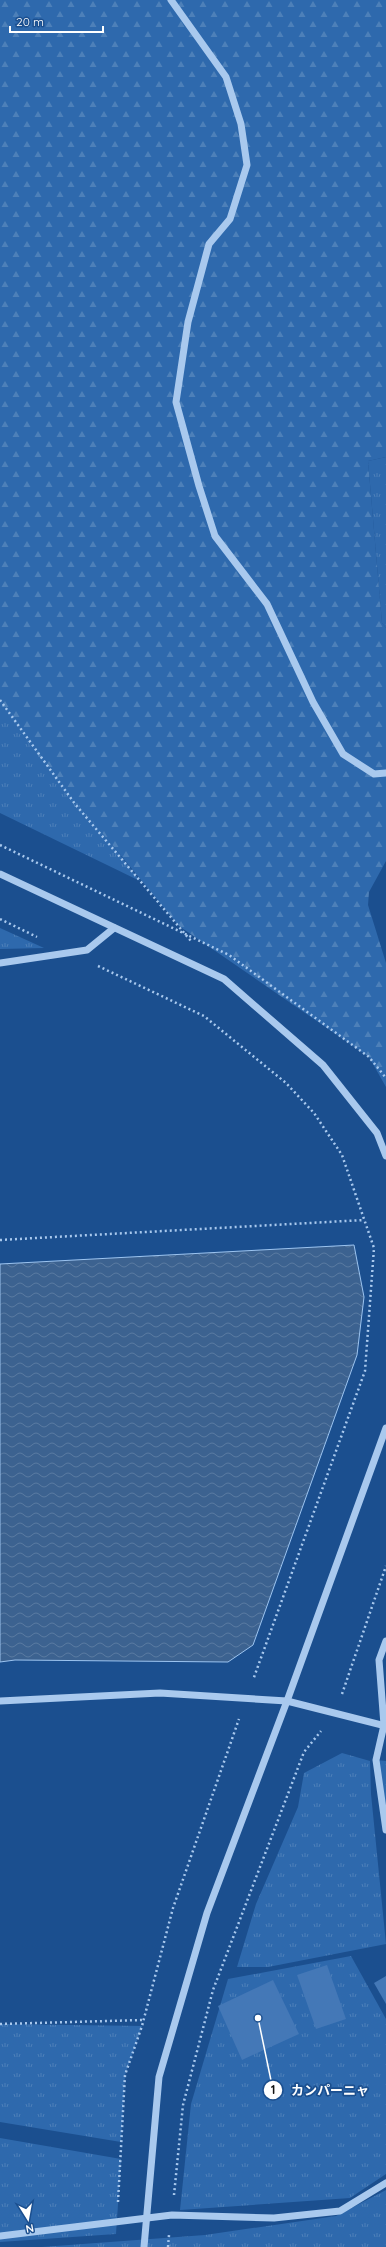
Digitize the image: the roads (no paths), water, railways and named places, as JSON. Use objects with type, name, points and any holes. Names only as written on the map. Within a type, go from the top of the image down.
[{"type":"street","points":[[171,0],[226,77],[241,124],[247,165],[230,219],[209,244],[188,322],[176,402],[198,486],[215,536],[267,604],[314,702],[343,754],[374,774],[386,773]]},
{"type":"street","points":[[0,874],[224,979],[323,1065],[377,1133],[386,1156]]},
{"type":"street","points":[[0,963],[87,950],[114,928]]},
{"type":"street","points":[[144,2247],[159,2077],[207,1913],[287,1701],[386,1428]]},
{"type":"street","points":[[386,1641],[379,1660],[385,1726],[376,1760],[386,1830]]},
{"type":"street","points":[[0,1701],[160,1693],[246,1698],[287,1701],[385,1726]]},
{"type":"street","points":[[0,2236],[117,2222],[145,2223],[172,2215],[274,2218],[340,2211],[386,2183]]},
{"type":"water","points":[[354,1245],[364,1297],[357,1355],[253,1645],[228,1662],[15,1660],[0,1662],[0,1264]]},
{"type":"place","name":"カンパーニャ","points":[[258,2018]]}]
